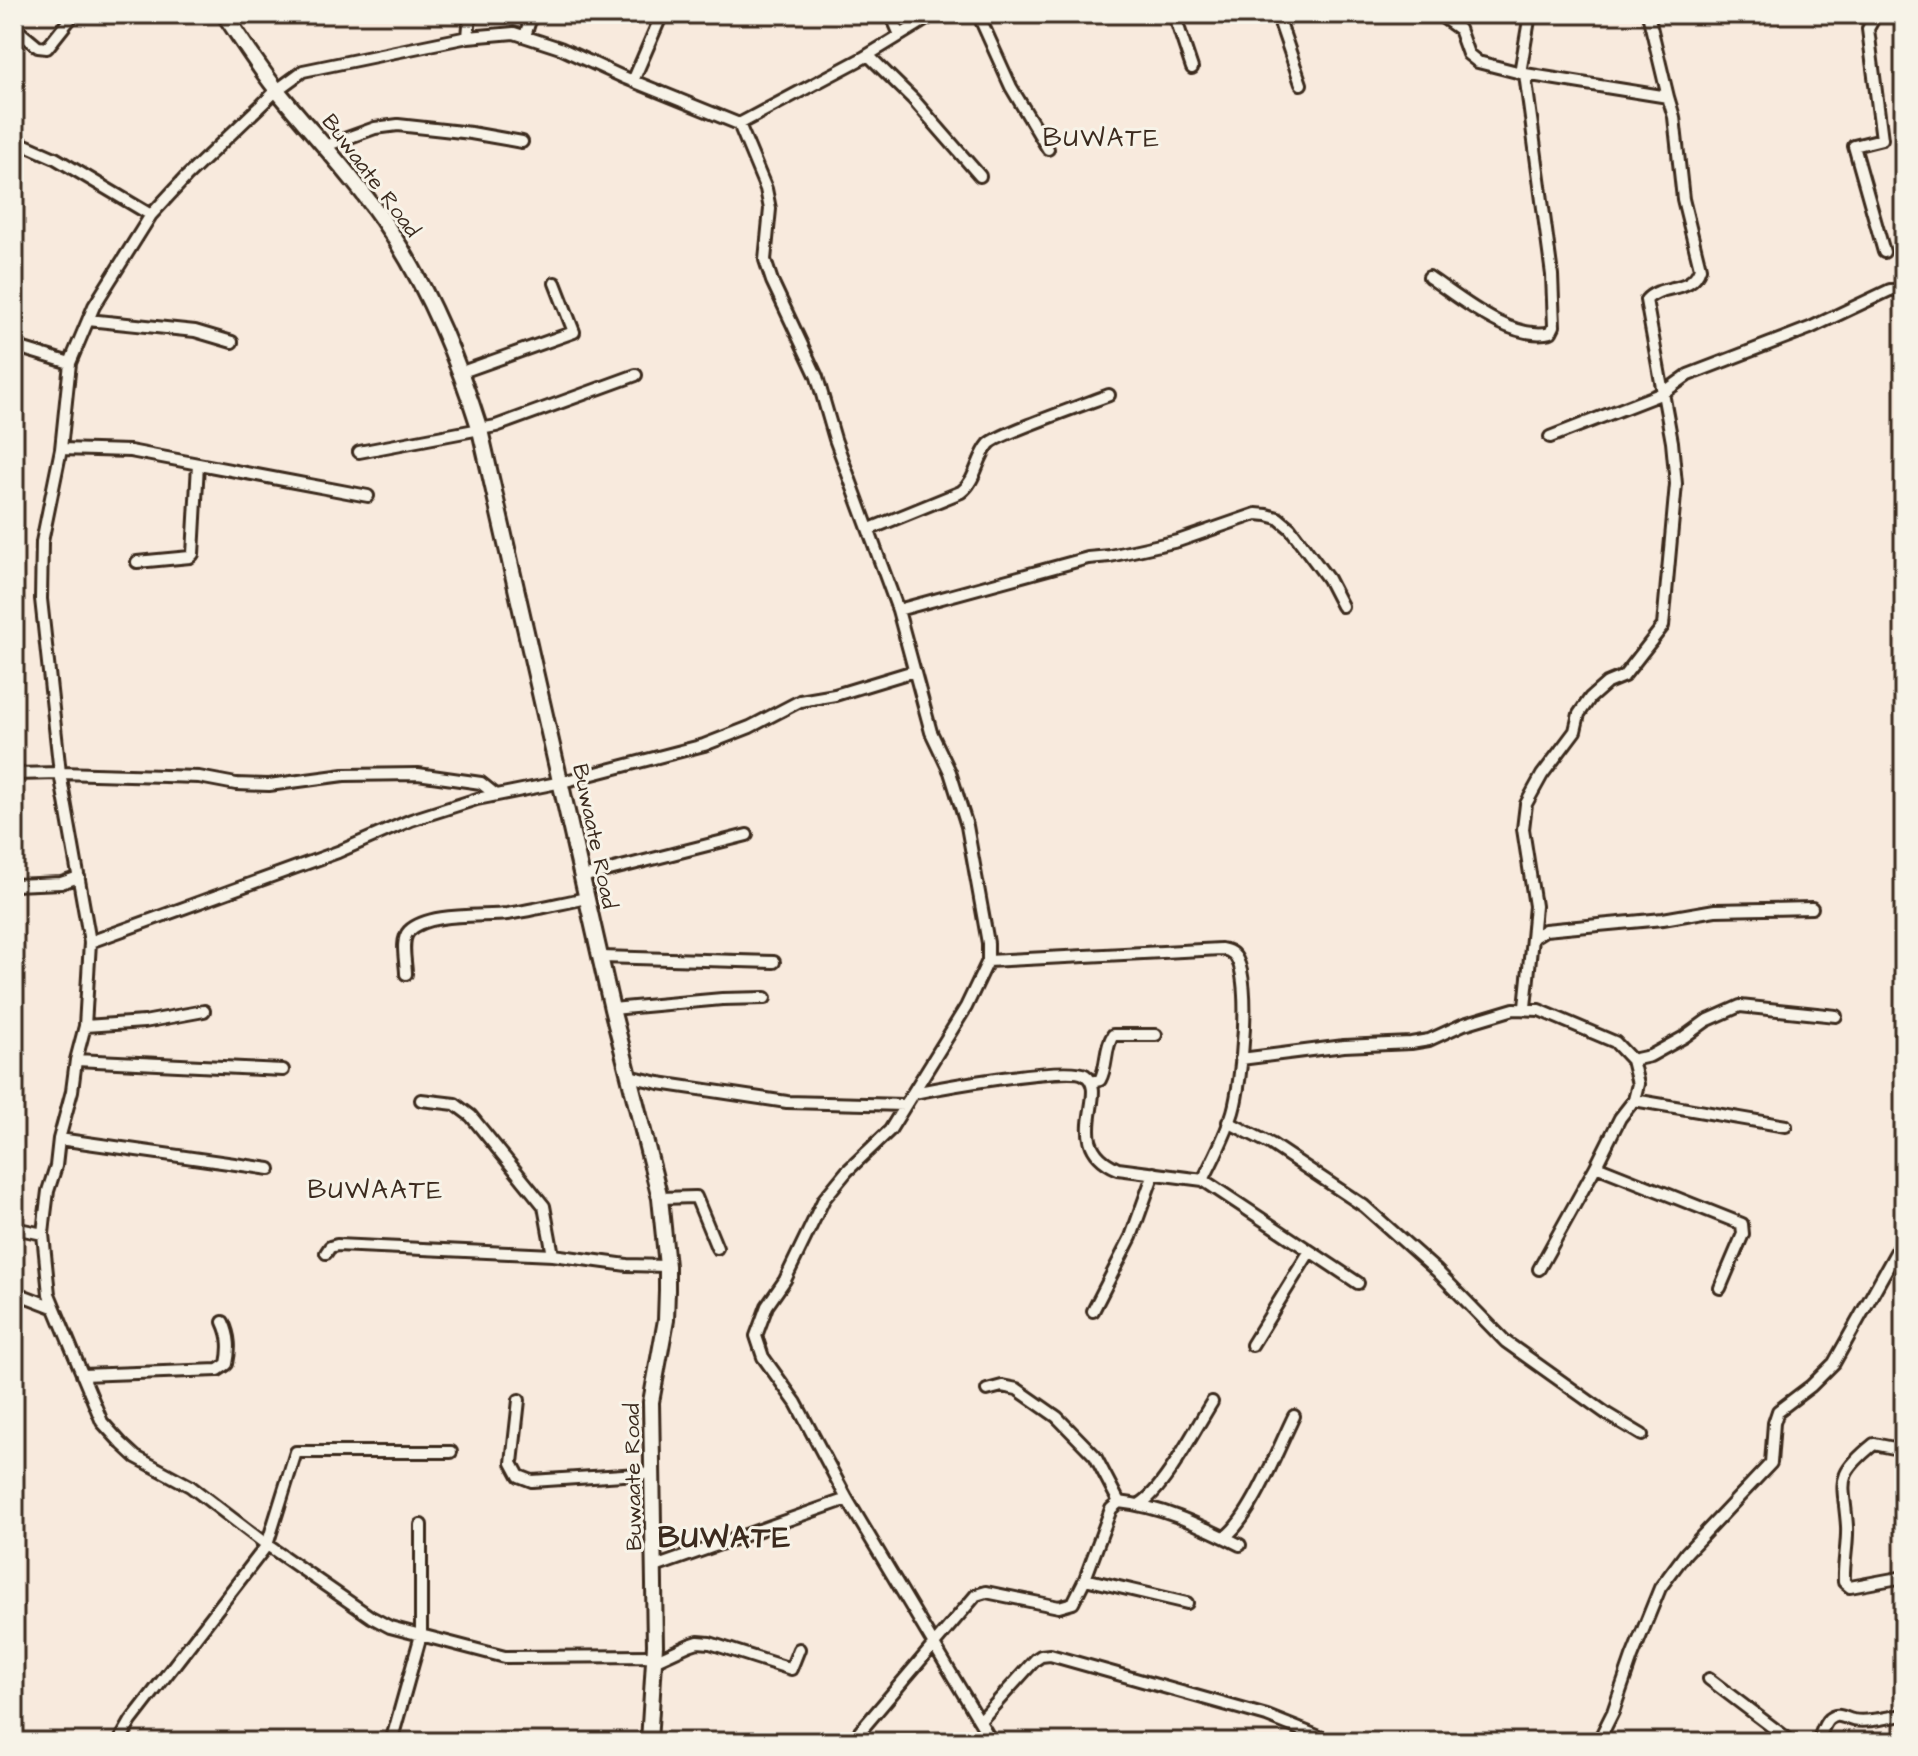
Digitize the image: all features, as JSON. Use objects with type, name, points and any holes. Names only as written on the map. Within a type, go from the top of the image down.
[{"type":"street","points":[[14,27],[38,47],[47,48],[74,14]]},
{"type":"street","name":"Buwaate Road","points":[[224,14],[277,90],[325,146],[404,253],[462,372],[480,430],[612,1009],[660,1198],[667,1266],[666,1320],[651,1402],[655,1567],[649,1742]]},
{"type":"street","points":[[468,37],[470,14]]},
{"type":"street","points":[[525,36],[532,14]]},
{"type":"street","points":[[633,81],[662,14]]},
{"type":"street","points":[[891,14],[900,35]]},
{"type":"street","points":[[739,124],[868,55],[935,14]]},
{"type":"street","points":[[978,14],[1011,87],[1048,149]]},
{"type":"street","points":[[1174,14],[1192,68]]},
{"type":"street","points":[[1277,14],[1301,84]]},
{"type":"street","points":[[1438,14],[1459,29],[1470,56],[1478,62],[1522,73],[1668,97]]},
{"type":"street","points":[[1429,277],[1489,318],[1539,334],[1551,332],[1554,326],[1552,275],[1522,73],[1530,14]]},
{"type":"street","points":[[1525,1007],[1535,906],[1523,829],[1526,804],[1542,775],[1575,731],[1579,714],[1590,698],[1607,683],[1624,676],[1663,626],[1676,484],[1672,442],[1646,300],[1656,292],[1689,284],[1698,276],[1700,268],[1683,199],[1674,117],[1648,14]]},
{"type":"street","points":[[1876,14],[1868,29],[1882,139],[1854,146],[1884,252]]},
{"type":"street","points":[[799,1649],[791,1669],[698,1642],[654,1658],[505,1657],[390,1627],[267,1545],[190,1486],[136,1457],[122,1444],[102,1422],[53,1307],[43,1234],[48,1191],[85,1026],[90,942],[60,773],[41,580],[42,542],[61,449],[70,363],[112,273],[151,215],[277,90],[303,71],[468,37],[494,33],[525,36],[739,124],[766,189],[770,209],[765,260],[817,377],[835,439],[898,610],[931,732],[950,772],[967,826],[983,909],[988,961],[966,1007],[890,1130],[847,1171],[824,1199],[794,1262],[767,1306],[757,1328],[757,1344],[796,1403],[847,1499],[992,1742]]},
{"type":"street","points":[[868,55],[913,99],[980,176]]},
{"type":"street","points":[[325,146],[375,128],[398,125],[522,142]]},
{"type":"street","points":[[14,140],[55,158],[151,215]]},
{"type":"street","points":[[462,372],[574,332],[555,283]]},
{"type":"street","points":[[1550,437],[1663,393],[1688,375],[1810,328],[1890,290],[1904,290]]},
{"type":"street","points":[[88,320],[195,331],[232,342]]},
{"type":"street","points":[[14,346],[70,363]]},
{"type":"street","points":[[359,452],[480,430],[636,375]]},
{"type":"street","points":[[870,529],[961,492],[970,483],[978,462],[994,439],[1109,395]]},
{"type":"street","points":[[61,449],[130,451],[368,496]]},
{"type":"street","points":[[137,562],[190,557],[193,554],[198,464]]},
{"type":"street","points":[[898,610],[1088,558],[1178,541],[1256,514],[1278,518],[1290,528],[1328,579],[1342,606]]},
{"type":"street","points":[[90,942],[338,852],[411,820],[496,795],[562,782],[704,745],[750,727],[800,701],[835,695],[914,671]]},
{"type":"street","points":[[14,774],[199,777],[236,784],[269,785],[344,775],[418,774],[481,783],[496,795]]},
{"type":"street","points":[[582,877],[747,835]]},
{"type":"street","points":[[14,885],[61,883],[79,877]]},
{"type":"street","points":[[406,974],[405,937],[421,924],[452,917],[507,914],[587,898]]},
{"type":"street","points":[[1532,938],[1545,930],[1663,919],[1715,910],[1812,908]]},
{"type":"street","points":[[988,961],[1228,951],[1238,962],[1245,990],[1241,1059],[1234,1110],[1203,1180]]},
{"type":"street","points":[[601,957],[774,962]]},
{"type":"street","points":[[612,1009],[765,998]]},
{"type":"street","points":[[1632,1060],[1650,1056],[1706,1021],[1740,1006],[1836,1016]]},
{"type":"street","points":[[1241,1059],[1344,1046],[1429,1040],[1464,1024],[1525,1007],[1566,1019],[1615,1042],[1632,1060],[1638,1084],[1634,1100],[1620,1118],[1539,1269]]},
{"type":"street","points":[[85,1026],[144,1022],[204,1011]]},
{"type":"street","points":[[1091,1082],[1100,1080],[1113,1035],[1156,1035]]},
{"type":"street","points":[[76,1060],[283,1070]]},
{"type":"street","points":[[914,1093],[953,1084],[1078,1072],[1085,1074],[1091,1082],[1093,1094],[1088,1137],[1107,1165],[1203,1180],[1358,1283]]},
{"type":"street","points":[[629,1076],[787,1102],[905,1105]]},
{"type":"street","points":[[421,1100],[455,1104],[471,1116],[544,1206],[553,1255]]},
{"type":"street","points":[[1634,1100],[1786,1126]]},
{"type":"street","points":[[1228,1122],[1271,1144],[1364,1206],[1437,1271],[1506,1342],[1607,1414],[1642,1435]]},
{"type":"street","points":[[59,1139],[270,1169]]},
{"type":"street","points":[[1596,1166],[1742,1224],[1743,1234],[1720,1288]]},
{"type":"street","points":[[1093,1311],[1131,1237],[1154,1173]]},
{"type":"street","points":[[660,1198],[696,1197],[717,1248]]},
{"type":"street","points":[[14,1228],[43,1234]]},
{"type":"street","points":[[1598,1742],[1613,1712],[1660,1588],[1686,1553],[1771,1463],[1778,1411],[1811,1386],[1834,1363],[1904,1238]]},
{"type":"street","points":[[326,1253],[330,1247],[337,1245],[553,1255],[627,1265],[667,1266]]},
{"type":"street","points":[[1252,1345],[1310,1251]]},
{"type":"street","points":[[14,1292],[53,1307]]},
{"type":"street","points":[[82,1375],[218,1370],[227,1364],[230,1349],[223,1322]]},
{"type":"street","points":[[987,1390],[1002,1386],[1017,1389],[1057,1417],[1095,1456],[1119,1502]]},
{"type":"street","points":[[519,1400],[512,1463],[519,1476],[532,1481],[653,1473]]},
{"type":"street","points":[[1140,1504],[1161,1485],[1212,1402]]},
{"type":"street","points":[[1225,1537],[1234,1529],[1261,1487],[1294,1416]]},
{"type":"street","points":[[1904,1450],[1874,1444],[1860,1455],[1844,1477],[1841,1490],[1847,1527],[1844,1582],[1850,1587],[1904,1577]]},
{"type":"street","points":[[119,1742],[131,1721],[267,1545],[296,1452],[451,1452]]},
{"type":"street","points":[[655,1567],[847,1499]]},
{"type":"street","points":[[851,1742],[980,1592],[1063,1607],[1077,1598],[1111,1509],[1119,1502],[1140,1504],[1178,1515],[1240,1545]]},
{"type":"street","points":[[391,1742],[421,1635],[421,1525]]},
{"type":"street","points":[[1085,1579],[1187,1603]]},
{"type":"street","points":[[980,1721],[1035,1660],[1050,1655],[1267,1716],[1332,1742]]},
{"type":"street","points":[[1709,1679],[1792,1742]]},
{"type":"street","points":[[1818,1742],[1825,1724],[1832,1717],[1843,1715],[1864,1720],[1904,1715]]},
{"type":"district","name":"BUWATE","points":[[1102,137]]},
{"type":"district","name":"BUWAATE","points":[[376,1189]]},
{"type":"district","name":"BUWATE","points":[[725,1537]]}]
